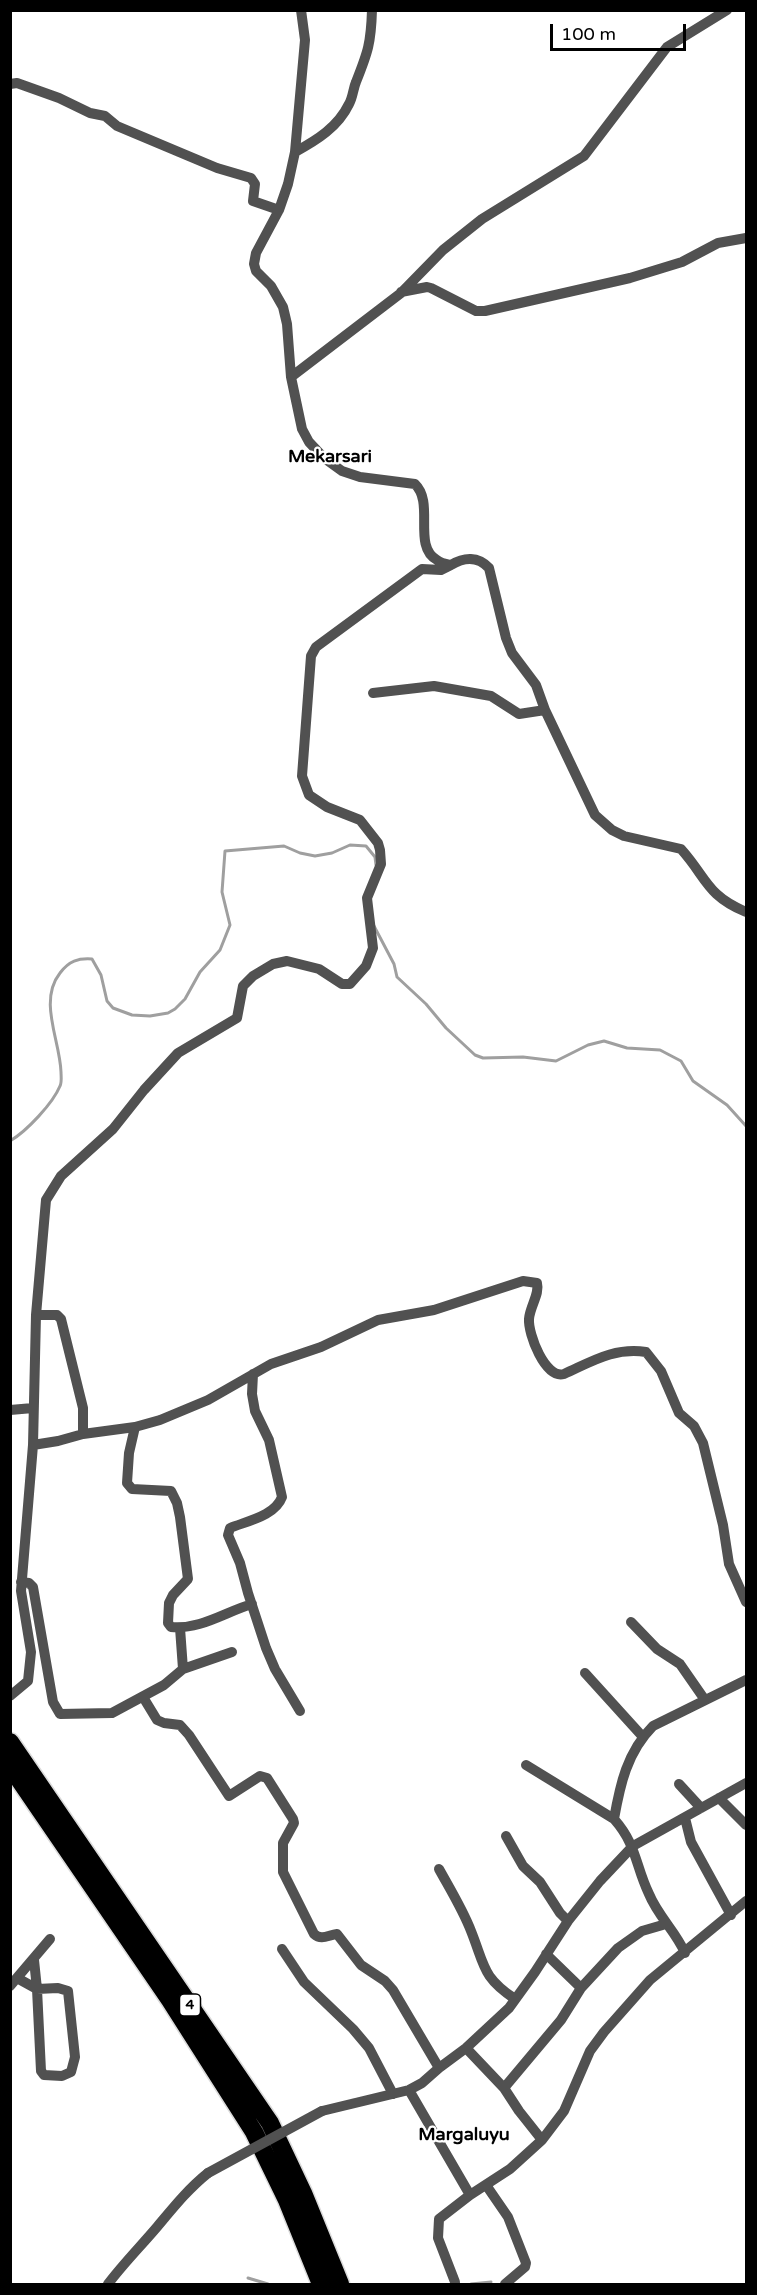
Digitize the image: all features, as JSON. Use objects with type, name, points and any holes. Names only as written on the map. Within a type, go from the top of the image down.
[{"type":"highway","name":"4","points":[[10,1742],[270,2123],[303,2193],[340,2284]]},
{"type":"highway","name":"4","points":[[10,1766],[170,2000],[254,2132],[287,2200],[321,2284]]},
{"type":"street","points":[[301,10],[305,39],[295,152],[279,210],[256,253],[254,264],[256,271],[271,286],[283,307],[287,324],[291,377],[302,429],[309,442],[324,458],[342,471],[360,477],[415,484],[421,490],[425,501],[423,523],[427,549],[435,560],[451,565]]},
{"type":"street","points":[[295,152],[330,129],[350,103],[370,49],[372,10]]},
{"type":"street","points":[[291,377],[401,292],[443,250],[482,219],[584,156],[666,47],[727,10]]},
{"type":"street","points":[[10,84],[17,83],[59,98],[90,113],[108,118],[117,126],[217,168],[251,178],[255,184],[253,201],[279,210]]},
{"type":"street","points":[[401,292],[427,287],[476,311],[485,311],[630,278],[682,262],[718,243],[747,238]]},
{"type":"street","points":[[232,1652],[183,1669],[164,1685],[112,1713],[60,1714],[53,1702],[21,1591],[33,1445],[36,1315],[46,1200],[61,1176],[113,1130],[144,1090],[178,1053],[204,1035],[237,1018],[243,986],[253,976],[273,964],[287,962],[319,969],[342,984],[351,984],[366,966],[373,948],[367,898],[381,864],[378,843],[360,820],[327,807],[309,795],[302,776],[311,656],[316,647],[422,569],[441,570],[459,560],[483,561],[489,568],[506,638],[512,653],[536,685],[545,710],[595,815],[612,830],[624,836],[681,849],[705,883],[720,898],[747,912]]},
{"type":"street","points":[[374,693],[409,687],[434,686],[491,696],[519,714],[545,710]]},
{"type":"street","points":[[33,1445],[83,1434],[135,1427],[160,1420],[208,1400],[271,1364],[321,1347],[378,1320],[434,1310],[523,1281],[534,1281],[537,1282],[539,1288],[530,1307],[530,1328],[546,1367],[553,1373],[560,1376],[602,1355],[639,1351],[646,1352],[661,1371],[679,1413],[694,1426],[703,1443],[723,1525],[729,1564],[747,1602]]},
{"type":"street","points":[[36,1315],[57,1315],[61,1319],[83,1408],[83,1434]]},
{"type":"street","points":[[253,1374],[252,1394],[255,1411],[269,1440],[282,1497],[279,1504],[272,1510],[230,1528],[228,1534],[275,1669],[300,1711]]},
{"type":"street","points":[[10,1410],[33,1408]]},
{"type":"street","points":[[135,1427],[129,1453],[127,1484],[132,1489],[168,1489],[177,1503],[188,1577],[187,1583],[173,1595],[168,1623],[171,1627],[180,1628],[210,1621],[252,1604]]},
{"type":"street","points":[[631,1622],[657,1649],[680,1664],[705,1700]]},
{"type":"street","points":[[180,1628],[183,1669]]},
{"type":"street","points":[[10,1696],[28,1681],[34,1631]]},
{"type":"street","points":[[585,1673],[643,1737]]},
{"type":"street","points":[[614,1819],[618,1793],[631,1754],[643,1737],[660,1722],[747,1680]]},
{"type":"street","points":[[143,1697],[157,1720],[180,1725],[189,1735],[229,1796],[260,1776],[267,1778],[293,1819],[294,1823],[283,1843],[283,1872],[314,1934],[318,1938],[337,1934],[361,1965],[393,1990],[439,2068]]},
{"type":"street","points":[[526,1765],[614,1819],[626,1832],[633,1846],[648,1893],[685,1953]]},
{"type":"street","points":[[108,2284],[190,2187],[208,2173],[322,2110],[409,2090],[422,2083],[466,2048],[515,2000],[568,1920],[633,1846],[747,1783]]},
{"type":"street","points":[[679,1784],[700,1808]]},
{"type":"street","points":[[719,1798],[747,1825]]},
{"type":"street","points":[[685,1818],[691,1842],[731,1915]]},
{"type":"street","points":[[506,1836],[523,1866],[540,1882],[560,1913],[568,1920]]},
{"type":"street","points":[[439,1869],[471,1931],[481,1963],[496,1987],[515,2000]]},
{"type":"street","points":[[455,2282],[438,2238],[439,2219],[510,2169],[542,2140],[564,2111],[590,2051],[604,2032],[650,1980],[747,1901]]},
{"type":"street","points":[[504,2088],[561,2020],[581,1988],[618,1948],[642,1931],[666,1924]]},
{"type":"street","points":[[34,1960],[37,1989],[41,2071],[44,2075],[62,2076],[71,2072],[75,2057],[68,1991],[58,1988],[37,1989],[14,1982],[50,1939]]},
{"type":"street","points":[[282,1949],[304,1982],[369,2048],[393,2094]]},
{"type":"street","points":[[546,1954],[581,1988]]},
{"type":"street","points":[[466,2048],[504,2088],[542,2140]]},
{"type":"street","points":[[409,2090],[470,2195]]},
{"type":"street","points":[[486,2185],[508,2217],[526,2263],[525,2267],[505,2284]]},
{"type":"waterway","points":[[10,1141],[39,1116],[57,1093],[61,1084],[60,1060],[50,1008],[54,984],[60,973],[70,963],[92,959],[101,975],[107,1001],[113,1008],[132,1015],[150,1016],[168,1013],[185,999],[200,972],[220,950],[230,925],[222,892],[225,851],[284,846],[315,856],[332,853],[350,845],[366,846],[375,857],[376,865]]},
{"type":"waterway","points":[[374,926],[394,964],[397,977],[475,1055],[483,1058],[523,1057],[556,1061],[588,1045],[604,1041],[627,1048],[660,1050],[681,1061],[693,1081],[727,1105],[746,1126]]},
{"type":"waterway","points":[[248,2278],[268,2284]]},
{"type":"waterway","points":[[471,2284],[491,2282]]},
{"type":"district","name":"Mekarsari","points":[[330,457]]},
{"type":"district","name":"Margaluyu","points":[[464,2135]]}]
